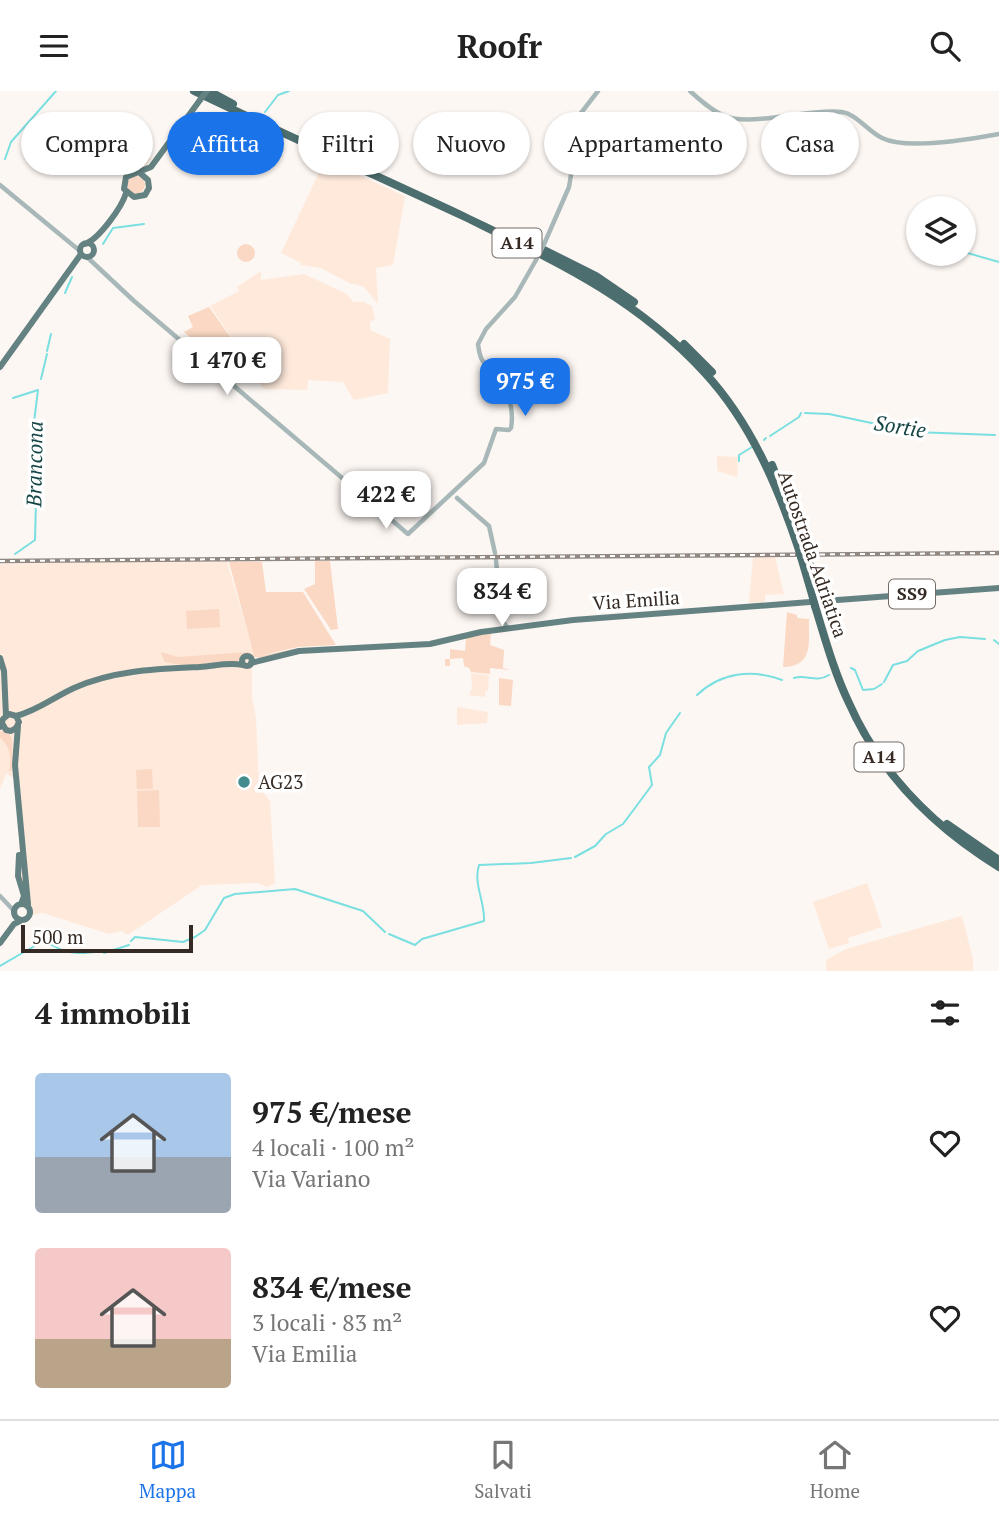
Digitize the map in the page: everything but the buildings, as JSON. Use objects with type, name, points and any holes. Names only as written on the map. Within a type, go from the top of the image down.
[{"type":"highway","name":"Autostrada Adriatica","points":[[201,93],[233,104],[567,260],[621,292],[665,326],[711,372],[749,425],[777,481],[803,554],[847,699],[869,742],[882,762],[917,803],[941,825],[999,867]]},
{"type":"highway","name":"Autostrada Adriatica","points":[[201,93],[553,260],[621,299],[669,337],[707,375],[745,427],[777,481]]},
{"type":"highway","name":"Autostrada Adriatica","points":[[817,602],[852,698],[893,768],[917,796],[950,826],[999,860]]},
{"type":"main road","points":[[153,164],[201,93]]},
{"type":"main road","points":[[0,367],[122,203],[126,193],[123,185],[129,175]]},
{"type":"main road","points":[[142,175],[148,180]]},
{"type":"main road","points":[[126,193],[141,197],[147,192],[149,175]]},
{"type":"main road","points":[[122,203],[134,197]]},
{"type":"main road","name":"Via Emilia","points":[[9,724],[74,687],[124,673],[155,668],[209,667],[299,652],[430,645],[481,632],[573,620],[999,588]]},
{"type":"main road","points":[[0,658],[15,753],[20,836],[18,872],[23,891],[14,924],[0,943]]},
{"type":"main road","points":[[0,937],[18,910]]},
{"type":"street","points":[[0,185],[69,242],[86,251],[95,265],[408,534],[445,498],[454,494],[484,463],[496,429],[509,430],[512,425],[510,402],[501,380],[483,364],[478,344],[486,329],[515,297],[545,243],[569,187],[581,113],[598,91]]},
{"type":"street","points":[[690,91],[719,114],[729,118],[753,119],[790,114],[843,112],[882,138],[903,143],[999,134]]},
{"type":"street","points":[[454,494],[489,526],[495,553]]},
{"type":"street","points":[[496,560],[500,613],[509,629]]},
{"type":"street","points":[[0,896],[18,910]]},
{"type":"shaded area","points":[[318,175],[358,175],[405,196],[393,265],[376,268],[378,304],[364,287],[351,284],[321,268],[301,265],[281,253]]},
{"type":"shaded area","points":[[132,176],[140,176],[145,185],[143,192],[132,194],[127,189],[127,181]]},
{"type":"shaded area","points":[[246,244],[252,247],[255,253],[252,259],[246,262],[240,259],[237,253],[240,247]]},
{"type":"shaded area","points":[[261,271],[261,280],[304,274],[347,294],[353,302],[364,302],[372,306],[375,319],[370,322],[370,330],[390,339],[388,393],[354,400],[343,382],[308,380],[307,390],[264,389],[250,368],[253,359],[243,349],[236,357],[223,346],[232,338],[210,306],[239,291],[237,287]]},
{"type":"shaded area","points":[[209,307],[231,338],[213,357],[184,332],[193,327],[188,316]]},
{"type":"shaded area","points":[[717,456],[738,457],[737,477],[717,471]]},
{"type":"shaded area","points":[[753,557],[775,557],[784,594],[765,595],[765,602],[749,603]]},
{"type":"shaded area","points":[[315,561],[330,561],[338,629],[331,630],[304,589],[315,584]]},
{"type":"shaded area","points":[[227,562],[255,656],[252,697],[256,718],[259,787],[270,801],[275,883],[267,887],[258,883],[202,885],[128,935],[122,931],[109,934],[43,913],[29,915],[27,909],[19,907],[19,835],[14,778],[6,774],[0,789],[0,564]]},
{"type":"shaded area","points":[[229,562],[262,562],[266,592],[303,592],[336,645],[298,647],[254,657],[246,655],[237,661],[222,664],[188,665],[164,661],[161,652],[178,657],[248,652],[254,655]]},
{"type":"shaded area","points":[[219,609],[220,627],[187,629],[186,611]]},
{"type":"shaded area","points":[[787,612],[797,615],[797,618],[809,619],[809,644],[805,657],[800,662],[783,667]]},
{"type":"shaded area","points":[[491,633],[490,645],[504,650],[503,668],[511,670],[490,668],[490,674],[471,672],[464,666],[463,658],[450,659],[450,649],[465,651],[466,637]]},
{"type":"shaded area","points":[[337,646],[260,658],[254,657],[294,649]]},
{"type":"shaded area","points":[[445,659],[450,659],[450,666],[445,666]]},
{"type":"shaded area","points":[[471,673],[489,675],[485,697],[469,695],[472,689]]},
{"type":"shaded area","points":[[499,678],[513,680],[511,706],[499,705]]},
{"type":"shaded area","points":[[457,707],[488,712],[487,723],[457,725]]},
{"type":"shaded area","points":[[2,731],[9,733],[12,739],[11,771],[8,749],[0,738]]},
{"type":"shaded area","points":[[152,769],[153,789],[137,789],[136,770]]},
{"type":"shaded area","points":[[159,790],[160,827],[138,827],[137,791]]},
{"type":"shaded area","points":[[867,883],[882,927],[848,938],[849,943],[829,949],[813,902]]},
{"type":"shaded area","points":[[962,916],[973,959],[973,971],[826,971],[826,960],[846,949]]},
{"type":"waterway","points":[[5,159],[11,142],[56,91]]},
{"type":"waterway","name":"Brancona","points":[[265,112],[278,95],[289,91]]},
{"type":"waterway","name":"Brancona","points":[[103,244],[113,228],[144,224]]},
{"type":"waterway","name":"Sortie","points":[[976,255],[999,262]]},
{"type":"waterway","name":"Brancona","points":[[65,293],[72,277]]},
{"type":"waterway","name":"Brancona","points":[[47,351],[51,334]]},
{"type":"waterway","name":"Brancona","points":[[41,379],[47,354]]},
{"type":"waterway","name":"Brancona","points":[[13,398],[38,390],[33,430],[37,462],[35,540],[15,554]]},
{"type":"waterway","name":"Sortie","points":[[770,436],[801,413]]},
{"type":"waterway","name":"Sortie","points":[[805,413],[829,414],[914,432],[995,435]]},
{"type":"waterway","name":"Sortie","points":[[739,461],[739,455],[752,447]]},
{"type":"waterway","points":[[884,682],[893,665],[907,661],[918,651],[960,637],[985,639]]},
{"type":"waterway","points":[[994,640],[999,644]]},
{"type":"waterway","points":[[851,668],[855,670],[863,690],[874,689],[882,684]]},
{"type":"waterway","points":[[697,695],[716,681],[737,675],[759,674],[782,680]]},
{"type":"waterway","points":[[794,678],[820,678],[829,675]]},
{"type":"waterway","points":[[575,857],[595,846],[606,834],[623,824],[652,785],[649,767],[660,755],[666,733],[680,713]]},
{"type":"waterway","points":[[389,934],[415,945],[422,939],[484,921],[477,879],[479,865],[571,858]]},
{"type":"waterway","points":[[131,941],[135,937],[183,942],[205,930],[224,898],[235,894],[295,889],[363,911],[385,932]]},
{"type":"waterway","points":[[45,941],[71,952],[101,951]]},
{"type":"waterway","points":[[0,966],[38,944]]},
{"type":"waterway","points":[[104,953],[129,945]]},
{"type":"railway","points":[[0,561],[999,553]]},
{"type":"place","name":"AG23","points":[[244,782]]}]
